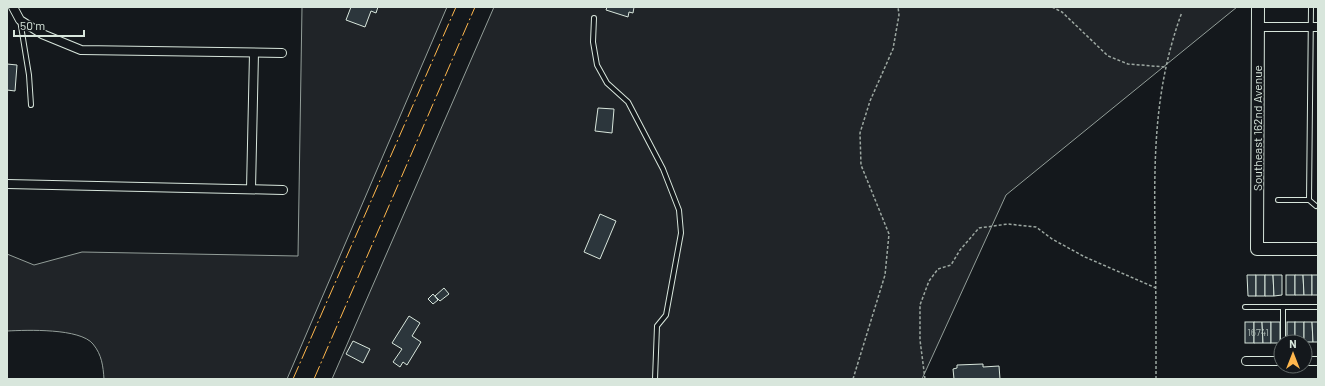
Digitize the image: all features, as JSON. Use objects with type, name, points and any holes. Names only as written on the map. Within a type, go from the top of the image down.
[{"type":"street","points":[[13,7],[20,20],[42,34],[81,50],[282,53]]},
{"type":"street","name":"Southeast 162nd Avenue","points":[[1258,7],[1258,249],[1318,249]]},
{"type":"street","points":[[1258,27],[1314,27]]},
{"type":"street","points":[[251,189],[254,53]]},
{"type":"street","points":[[7,184],[283,190]]},
{"type":"street","points":[[1246,361],[1273,361]]},
{"type":"lane","points":[[1309,200],[1314,27],[1311,7]]},
{"type":"lane","points":[[594,18],[593,42],[598,65],[607,83],[628,102],[664,169],[679,210],[681,233],[666,315],[657,326],[655,379]]},
{"type":"lane","points":[[20,20],[29,75],[31,105]]},
{"type":"lane","points":[[1278,200],[1309,200],[1316,206]]},
{"type":"lane","points":[[1245,307],[1318,307]]},
{"type":"lane","points":[[1283,307],[1283,334]]},
{"type":"path","points":[[853,379],[885,275],[889,234],[861,165],[860,133],[870,101],[893,49],[899,15],[898,7]]},
{"type":"path","points":[[1052,7],[1062,12],[1108,56],[1128,64],[1165,67]]},
{"type":"path","points":[[1156,379],[1154,154],[1160,95],[1165,67],[1171,42],[1182,12]]},
{"type":"path","points":[[925,379],[920,340],[920,305],[929,281],[938,269],[951,265],[960,250],[979,228],[1008,224],[1036,227],[1052,239],[1086,257],[1156,288]]},
{"type":"shaded area","points":[[302,7],[447,7],[287,379],[104,379],[100,356],[93,344],[86,339],[77,335],[53,331],[7,331],[7,254],[34,265],[82,252],[298,256]]},
{"type":"shaded area","points":[[494,7],[1237,7],[1006,195],[922,379],[332,379]]},
{"type":"building","points":[[351,7],[378,7],[376,13],[371,11],[365,27],[346,20]]},
{"type":"building","points":[[607,7],[634,7],[633,13],[629,12],[628,17],[606,10]]},
{"type":"building","points":[[7,64],[17,65],[15,91],[7,90]]},
{"type":"building","points":[[598,108],[614,109],[612,133],[595,131]]},
{"type":"building","points":[[600,214],[616,221],[600,259],[584,252]]},
{"type":"building","points":[[1247,275],[1256,275],[1256,296],[1248,296]]},
{"type":"building","points":[[1256,275],[1265,275],[1265,296],[1256,296]]},
{"type":"building","points":[[1265,275],[1273,275],[1274,296],[1265,296]]},
{"type":"building","points":[[1273,275],[1282,275],[1282,295],[1274,296]]},
{"type":"building","points":[[1286,275],[1295,275],[1295,295],[1286,295]]},
{"type":"building","points":[[1295,275],[1303,275],[1304,295],[1295,295]]},
{"type":"building","points":[[1303,275],[1312,275],[1312,295],[1304,295]]},
{"type":"building","points":[[1312,275],[1318,275],[1318,295],[1312,295]]},
{"type":"building","points":[[444,288],[449,294],[440,301],[435,296]]},
{"type":"building","points":[[433,294],[438,300],[433,304],[428,299]]},
{"type":"building","points":[[409,316],[420,323],[412,336],[421,342],[407,365],[403,362],[400,367],[393,362],[402,349],[392,343]]},
{"type":"building","points":[[1245,322],[1254,322],[1254,343],[1245,343]]},
{"type":"building","points":[[1254,322],[1262,322],[1263,343],[1254,343]]},
{"type":"building","points":[[1262,322],[1271,322],[1271,343],[1263,343]]},
{"type":"building","points":[[1271,322],[1280,322],[1280,334],[1273,334],[1273,343],[1271,343]]},
{"type":"building","points":[[1287,322],[1295,322],[1295,334],[1287,334]]},
{"type":"building","points":[[1295,322],[1304,322],[1304,334],[1295,334]]},
{"type":"building","points":[[1304,322],[1312,322],[1313,334],[1304,334]]},
{"type":"building","points":[[1312,322],[1318,322],[1318,342],[1313,342]]},
{"type":"building","points":[[353,341],[370,349],[363,363],[346,354]]},
{"type":"building","points":[[983,364],[983,367],[999,366],[1000,379],[954,379],[953,369],[957,368],[957,365]]},
{"type":"power","points":[[293,379],[456,7]]},
{"type":"power","points":[[314,379],[475,7]]}]
